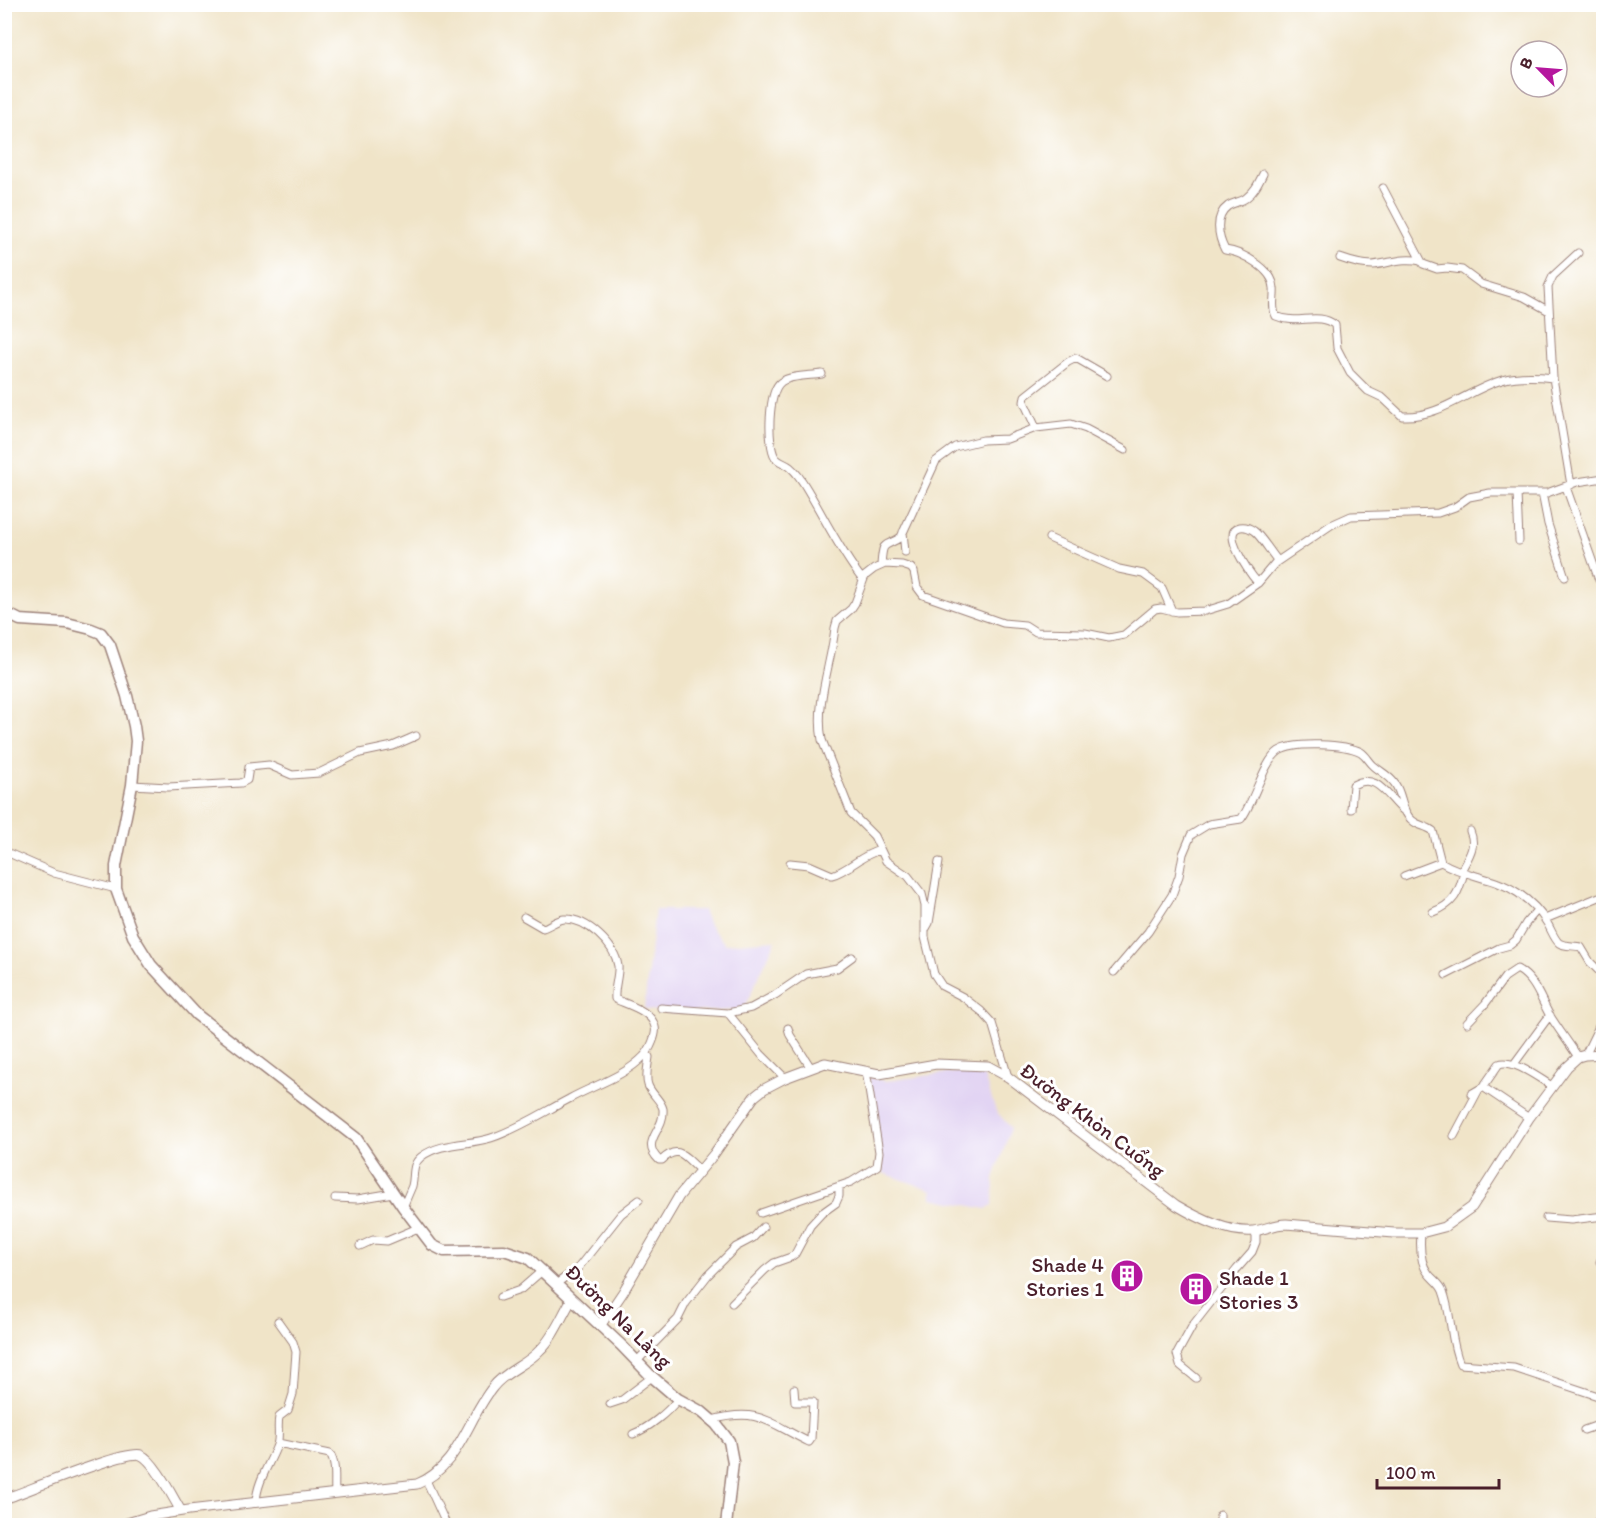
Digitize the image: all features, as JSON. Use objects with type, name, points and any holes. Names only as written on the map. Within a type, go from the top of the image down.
[{"type":"highway","points":[[1594,1526],[1604,1523]]},
{"type":"main road","points":[[4,612],[28,622],[67,623],[92,629],[101,633],[107,640],[127,696],[136,748],[132,785],[116,866],[116,889]]},
{"type":"main road","name":"Đường Na Làng","points":[[116,889],[133,936],[164,980],[197,1015],[356,1138],[432,1245],[440,1250],[504,1250],[523,1255],[543,1270],[652,1377],[678,1399],[712,1420],[729,1441],[734,1462],[726,1526]]},
{"type":"street","points":[[1263,174],[1256,188],[1244,200],[1228,206],[1221,214],[1218,231],[1225,250],[1233,251],[1262,267],[1274,285],[1273,310],[1276,316],[1293,321],[1319,318],[1335,325],[1337,348],[1350,373],[1368,391],[1383,398],[1402,416],[1417,415],[1449,406],[1502,380],[1529,376],[1553,378]]},
{"type":"street","points":[[1383,188],[1423,264],[1437,269],[1462,270],[1481,284],[1524,297],[1549,311]]},
{"type":"street","points":[[1578,253],[1552,276],[1548,287],[1553,378],[1568,486],[1599,580]]},
{"type":"street","points":[[1340,258],[1370,265],[1399,259],[1412,258],[1421,261]]},
{"type":"street","points":[[1036,428],[1024,402],[1024,396],[1068,362],[1076,358],[1107,376]]},
{"type":"street","points":[[822,374],[782,381],[777,386],[771,405],[770,435],[773,452],[775,457],[790,467],[804,484],[847,559],[862,579]]},
{"type":"street","points":[[881,565],[884,546],[891,541],[898,540],[903,532],[931,469],[942,455],[955,447],[983,440],[1007,439],[1036,428],[1071,424],[1086,429],[1125,450]]},
{"type":"street","points":[[1008,1077],[996,1034],[989,1019],[963,997],[942,986],[934,974],[925,930],[925,906],[922,894],[908,876],[886,861],[874,836],[851,813],[822,740],[819,727],[835,628],[837,621],[855,603],[862,579],[881,565],[902,565],[911,568],[917,587],[923,595],[933,600],[952,604],[1004,623],[1025,625],[1036,632],[1085,633],[1109,638],[1124,635],[1155,609],[1177,612],[1205,611],[1228,604],[1258,583],[1278,561],[1331,525],[1351,516],[1438,513],[1455,507],[1470,497],[1490,493],[1542,493],[1604,478]]},
{"type":"street","points":[[1517,493],[1520,541]]},
{"type":"street","points":[[1542,493],[1548,524],[1565,577]]},
{"type":"street","points":[[1258,583],[1246,569],[1232,538],[1236,528],[1242,526],[1255,531],[1278,561]]},
{"type":"street","points":[[903,532],[905,552]]},
{"type":"street","points":[[1049,538],[1119,568],[1143,574],[1162,588],[1172,611]]},
{"type":"street","points":[[132,785],[168,788],[241,783],[247,780],[249,767],[265,765],[292,775],[319,773],[360,753],[393,746],[416,736]]},
{"type":"street","points":[[1114,972],[1148,932],[1172,895],[1179,876],[1183,854],[1191,835],[1209,824],[1241,819],[1247,813],[1255,792],[1278,751],[1302,746],[1326,745],[1360,752],[1392,778],[1412,821],[1433,831],[1441,862]]},
{"type":"street","points":[[1351,809],[1353,785],[1370,781],[1380,786],[1396,805],[1407,813]]},
{"type":"street","points":[[1433,912],[1441,909],[1457,895],[1462,872],[1474,843],[1470,831]]},
{"type":"street","points":[[790,863],[809,864],[832,875],[841,872],[866,854],[880,850]]},
{"type":"street","points":[[4,851],[54,873],[116,889]]},
{"type":"street","points":[[925,930],[929,923],[939,862]]},
{"type":"street","points":[[1404,876],[1441,862],[1516,891],[1538,910],[1557,942],[1581,947],[1590,962],[1604,976]]},
{"type":"street","points":[[1545,919],[1604,895]]},
{"type":"street","points":[[1446,975],[1499,948],[1510,945],[1538,910]]},
{"type":"street","points":[[403,1207],[412,1184],[414,1166],[428,1152],[495,1136],[606,1082],[647,1054],[656,1031],[655,1024],[642,1011],[615,999],[618,968],[609,945],[579,922],[561,920],[543,927],[524,917]]},
{"type":"street","points":[[661,1008],[728,1013],[751,1008],[806,974],[837,968],[852,957]]},
{"type":"street","points":[[1467,1023],[1505,977],[1517,969],[1535,986],[1550,1015],[1582,1056]]},
{"type":"street","points":[[728,1013],[785,1078]]},
{"type":"street","points":[[1514,1064],[1550,1015]]},
{"type":"street","points":[[1582,1056],[1604,1016]]},
{"type":"street","points":[[788,1028],[811,1068]]},
{"type":"street","points":[[647,1054],[649,1057],[648,1084],[663,1108],[662,1121],[651,1142],[651,1151],[658,1160],[662,1160],[674,1151],[700,1170]]},
{"type":"street","points":[[1582,1056],[1604,1054]]},
{"type":"street","name":"Đường Khòn Cuổng","points":[[600,1326],[623,1292],[679,1196],[714,1154],[754,1097],[785,1078],[825,1063],[879,1074],[936,1064],[988,1066],[1008,1077],[1176,1205],[1211,1222],[1234,1229],[1256,1231],[1266,1226],[1286,1224],[1421,1233],[1444,1227],[1472,1207],[1552,1086],[1568,1067],[1582,1056]]},
{"type":"street","points":[[1454,1136],[1481,1089],[1499,1064],[1503,1062],[1514,1064],[1552,1086]]},
{"type":"street","points":[[760,1213],[851,1182],[877,1167],[879,1160],[866,1071]]},
{"type":"street","points":[[1471,1094],[1481,1089]]},
{"type":"street","points":[[1481,1089],[1529,1118]]},
{"type":"street","points":[[732,1303],[774,1263],[795,1254],[810,1226],[837,1201],[839,1186]]},
{"type":"street","points":[[336,1198],[358,1198],[393,1193]]},
{"type":"street","points":[[556,1284],[578,1268],[621,1214],[639,1200]]},
{"type":"street","points":[[1546,1218],[1571,1220],[1604,1216]]},
{"type":"street","points":[[360,1246],[373,1240],[387,1241],[418,1227]]},
{"type":"street","points":[[637,1361],[678,1319],[686,1303],[708,1275],[736,1247],[753,1238],[763,1227]]},
{"type":"street","points":[[1196,1378],[1180,1365],[1177,1361],[1177,1354],[1193,1325],[1252,1252],[1256,1242],[1256,1231]]},
{"type":"street","points":[[1421,1233],[1420,1246],[1426,1272],[1443,1290],[1453,1332],[1453,1348],[1460,1364],[1514,1368],[1604,1398]]},
{"type":"street","points":[[1600,1262],[1604,1253]]},
{"type":"street","points":[[500,1297],[520,1290],[543,1270]]},
{"type":"street","points":[[117,1526],[150,1516],[181,1511],[417,1484],[426,1480],[446,1464],[494,1385],[533,1357],[544,1346],[572,1299]]},
{"type":"street","points":[[256,1502],[257,1490],[278,1443],[279,1417],[288,1410],[293,1394],[296,1352],[293,1342],[278,1321]]},
{"type":"street","points":[[610,1404],[622,1400],[652,1377]]},
{"type":"street","points":[[712,1420],[729,1415],[762,1417],[809,1442],[813,1402],[795,1402],[794,1389]]},
{"type":"street","points":[[633,1434],[646,1427],[678,1399]]},
{"type":"street","points":[[1584,1430],[1604,1423]]},
{"type":"street","points":[[278,1443],[330,1454],[333,1462],[334,1493]]},
{"type":"street","points":[[4,1499],[134,1454],[141,1455],[155,1469],[181,1511]]},
{"type":"street","points":[[426,1480],[447,1526]]},
{"type":"street","points":[[1220,1515],[1220,1526]]},
{"type":"shaded area","points":[[655,910],[703,910],[709,925],[725,944],[776,940],[743,1010],[675,1014],[644,1009]]},
{"type":"shaded area","points":[[964,1071],[984,1076],[996,1111],[1011,1128],[994,1178],[993,1204],[986,1209],[932,1198],[932,1190],[883,1173],[869,1077],[885,1081]]},
{"type":"place","name":"Shade 4 Stories 1","points":[[1127,1276]]},
{"type":"place","name":"Shade 1 Stories 3","points":[[1196,1289]]}]
